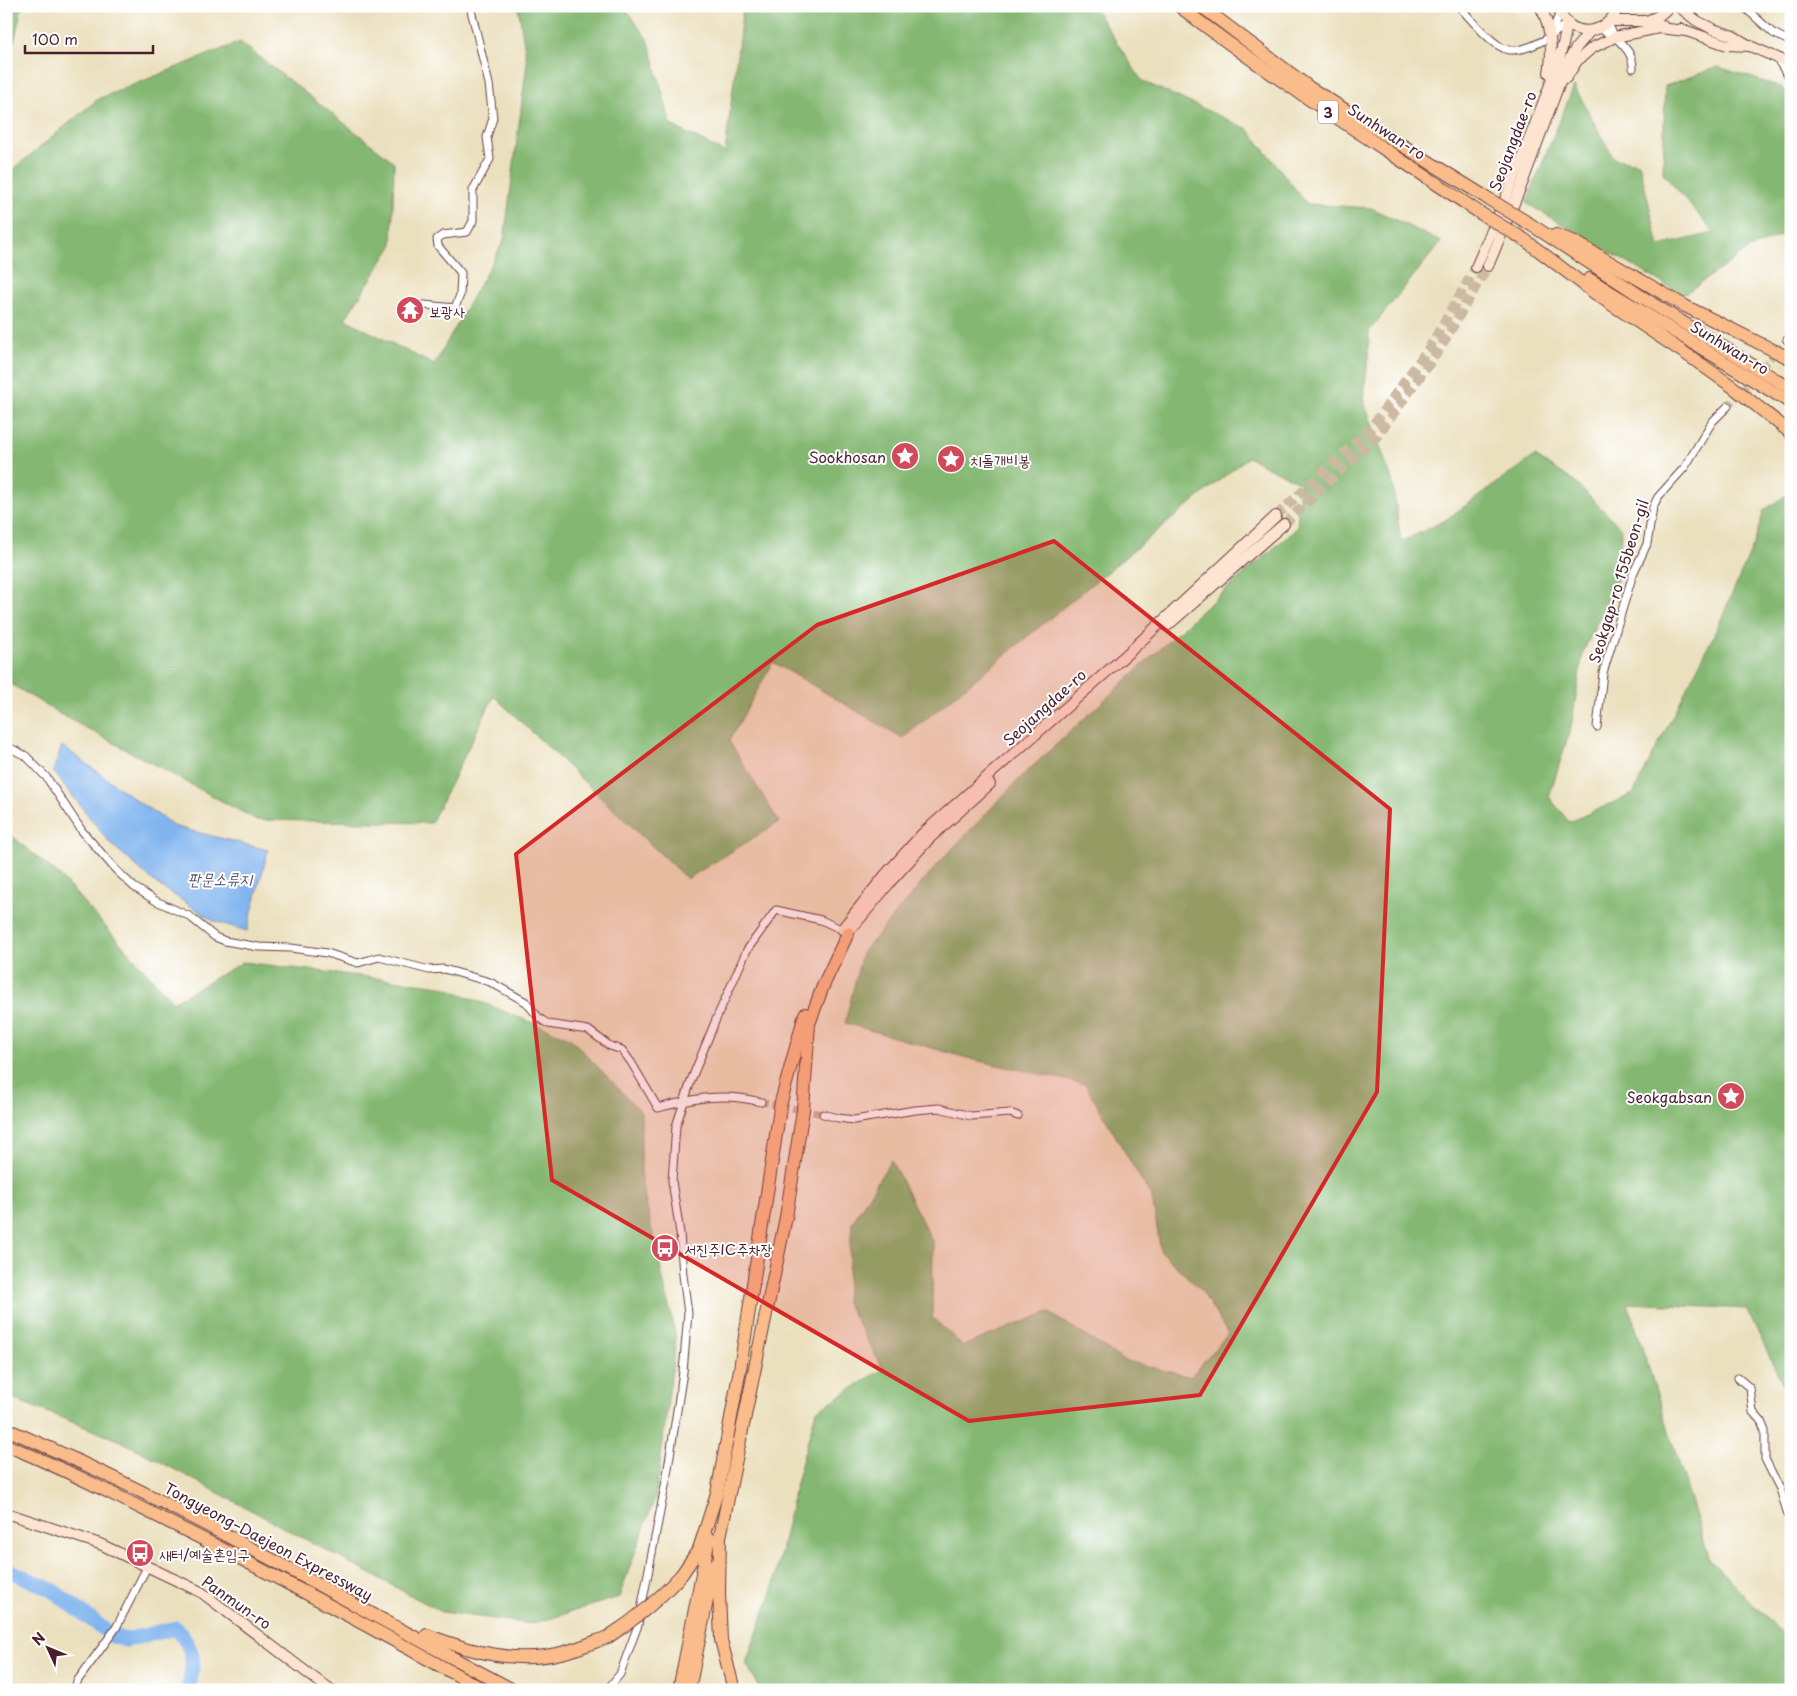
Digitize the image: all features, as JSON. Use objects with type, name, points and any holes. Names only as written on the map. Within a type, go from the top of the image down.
[{"type":"highway","name":"Sunhwan-ro","points":[[1179,6],[1300,94],[1377,143],[1480,213],[1791,403]]},
{"type":"highway","name":"Sunhwan-ro","points":[[1201,6],[1310,88],[1791,390]]},
{"type":"highway","points":[[1532,226],[1575,242],[1685,306],[1791,358]]},
{"type":"highway","points":[[1524,240],[1596,294],[1692,358],[1791,433]]},
{"type":"highway","points":[[679,1690],[740,1369],[781,1102],[802,1021],[816,984],[845,931]]},
{"type":"highway","points":[[689,1690],[786,1217],[803,1110],[809,1024],[845,931]]},
{"type":"highway","name":"Tongyeong–Daejeon Expressway","points":[[6,1429],[52,1448],[218,1531],[513,1690]]},
{"type":"highway","name":"Tongyeong–Daejeon Expressway","points":[[6,1445],[49,1463],[213,1544],[484,1690]]},
{"type":"highway","points":[[385,1620],[472,1651],[499,1656],[533,1657],[564,1652],[608,1637],[634,1620],[663,1595],[682,1574],[699,1549],[717,1493]]},
{"type":"highway","points":[[720,1537],[719,1593],[721,1640],[734,1690]]},
{"type":"street","points":[[424,305],[455,308],[460,295],[461,273],[438,246],[437,239],[443,235],[466,232],[473,221],[473,190],[490,159],[487,137],[493,118],[489,84],[470,6]]},
{"type":"street","points":[[1459,6],[1490,38],[1507,50],[1520,50],[1533,46],[1550,37],[1567,23]]},
{"type":"street","points":[[1540,6],[1550,37],[1552,56],[1543,102]]},
{"type":"street","name":"Seojangdae-ro","points":[[1488,266],[1522,184],[1567,64],[1576,48],[1602,26],[1618,6]]},
{"type":"street","points":[[1559,9],[1567,23],[1574,28],[1647,21],[1660,15],[1670,6]]},
{"type":"street","points":[[1678,6],[1697,21],[1791,64]]},
{"type":"street","points":[[1691,6],[1713,29]]},
{"type":"street","points":[[1743,6],[1773,33],[1791,42]]},
{"type":"street","points":[[1550,37],[1559,9]]},
{"type":"street","points":[[1647,21],[1686,31],[1727,45],[1750,46]]},
{"type":"street","name":"Seojangdae-ro","points":[[1476,267],[1514,180],[1560,58],[1565,41],[1567,23]]},
{"type":"street","points":[[1602,26],[1631,54],[1633,68]]},
{"type":"street","points":[[1556,94],[1578,61],[1592,48],[1615,37],[1659,28],[1686,31]]},
{"type":"street","points":[[1777,59],[1791,80]]},
{"type":"street","name":"Seokgap-ro 155beon-gil","points":[[1597,728],[1603,673],[1633,574],[1647,544],[1653,508],[1658,497],[1685,468],[1712,422],[1728,406]]},
{"type":"street","name":"Seojangdae-ro","points":[[845,931],[885,875],[922,834],[1127,654],[1276,516]]},
{"type":"street","name":"Seojangdae-ro","points":[[845,931],[930,838],[1131,657],[1284,524]]},
{"type":"street","points":[[6,746],[26,756],[47,778],[82,831],[116,870],[134,887],[156,901],[189,916],[214,937],[225,941],[259,947],[290,948],[327,953],[358,963],[379,957],[429,970],[444,969],[490,982],[526,1002],[539,1018],[548,1024],[588,1030],[610,1046],[622,1050],[658,1108],[685,1101],[722,1096],[742,1097],[761,1102]]},
{"type":"street","points":[[607,1690],[620,1674],[638,1624],[666,1481],[683,1372],[688,1313],[680,1233],[672,1181],[676,1126],[717,1017],[747,950],[776,910],[821,920],[845,931]]},
{"type":"street","points":[[823,1114],[854,1120],[939,1108],[971,1116],[1010,1113],[1018,1116]]},
{"type":"street","points":[[1738,1378],[1750,1388],[1752,1412],[1761,1421],[1765,1431],[1765,1460],[1780,1489],[1788,1515],[1791,1518]]},
{"type":"street","name":"Panmun-ro","points":[[6,1513],[100,1544],[201,1592],[330,1690]]},
{"type":"street","points":[[74,1690],[78,1680],[116,1628],[147,1567]]},
{"type":"highlighted area","points":[[1054,541],[1390,809],[1377,1092],[1200,1395],[969,1421],[552,1180],[516,854],[817,625]]},
{"type":"green space","points":[[6,6],[22,6],[14,42],[6,46]]},
{"type":"green space","points":[[518,6],[624,6],[649,42],[671,125],[725,153],[743,6],[1093,6],[1142,81],[1248,129],[1307,204],[1371,208],[1441,242],[1369,331],[1363,399],[1392,480],[1401,542],[1444,521],[1535,456],[1575,482],[1621,528],[1620,574],[1583,652],[1571,727],[1549,797],[1569,822],[1633,794],[1714,635],[1754,544],[1764,510],[1791,492],[1791,1402],[1747,1309],[1628,1303],[1710,1560],[1791,1643],[1791,1690],[761,1690],[746,1663],[773,1589],[796,1483],[816,1411],[883,1369],[846,1302],[852,1223],[891,1160],[933,1243],[932,1317],[963,1346],[1048,1312],[1123,1360],[1190,1377],[1228,1334],[1201,1290],[1161,1252],[1152,1198],[1085,1084],[974,1060],[845,1023],[862,953],[938,864],[1021,777],[1199,613],[1297,528],[1300,483],[1248,457],[903,738],[773,662],[729,741],[779,822],[687,879],[494,696],[431,823],[257,820],[60,714],[6,681],[6,175],[98,99],[240,42],[394,162],[392,246],[345,319],[434,365],[504,241],[527,63]]},
{"type":"green space","points":[[1718,67],[1781,87],[1791,96],[1791,231],[1749,249],[1683,295],[1526,203],[1574,86],[1614,159],[1639,163],[1659,246],[1714,233],[1663,173],[1665,86]]},
{"type":"green space","points":[[6,831],[60,876],[173,1002],[243,962],[441,986],[570,1038],[641,1112],[641,1181],[676,1338],[656,1495],[619,1597],[532,1624],[442,1612],[125,1443],[6,1396]]},
{"type":"water","name":"판문소류지","points":[[62,746],[176,827],[268,850],[247,931],[214,921],[157,884],[110,843],[53,771]]},
{"type":"waterway","points":[[6,1569],[52,1590],[113,1636],[126,1640],[176,1628],[191,1651],[192,1672],[188,1690]]},
{"type":"tunnel","points":[[1284,524],[1378,435],[1439,350],[1488,266]]},
{"type":"tunnel","points":[[1276,516],[1371,428],[1431,345],[1476,267]]},
{"type":"tunnel","points":[[1728,406],[1787,340]]},
{"type":"tunnel","points":[[761,1102],[823,1114]]},
{"type":"place","name":"보광사","points":[[410,310]]},
{"type":"place","name":"Sookhosan","points":[[905,456]]},
{"type":"place","name":"치돌개비봉","points":[[951,459]]},
{"type":"place","name":"Seokgabsan","points":[[1731,1096]]},
{"type":"place","name":"서진주IC주차장","points":[[665,1248]]},
{"type":"place","name":"새터/예술촌입구","points":[[140,1553]]}]
